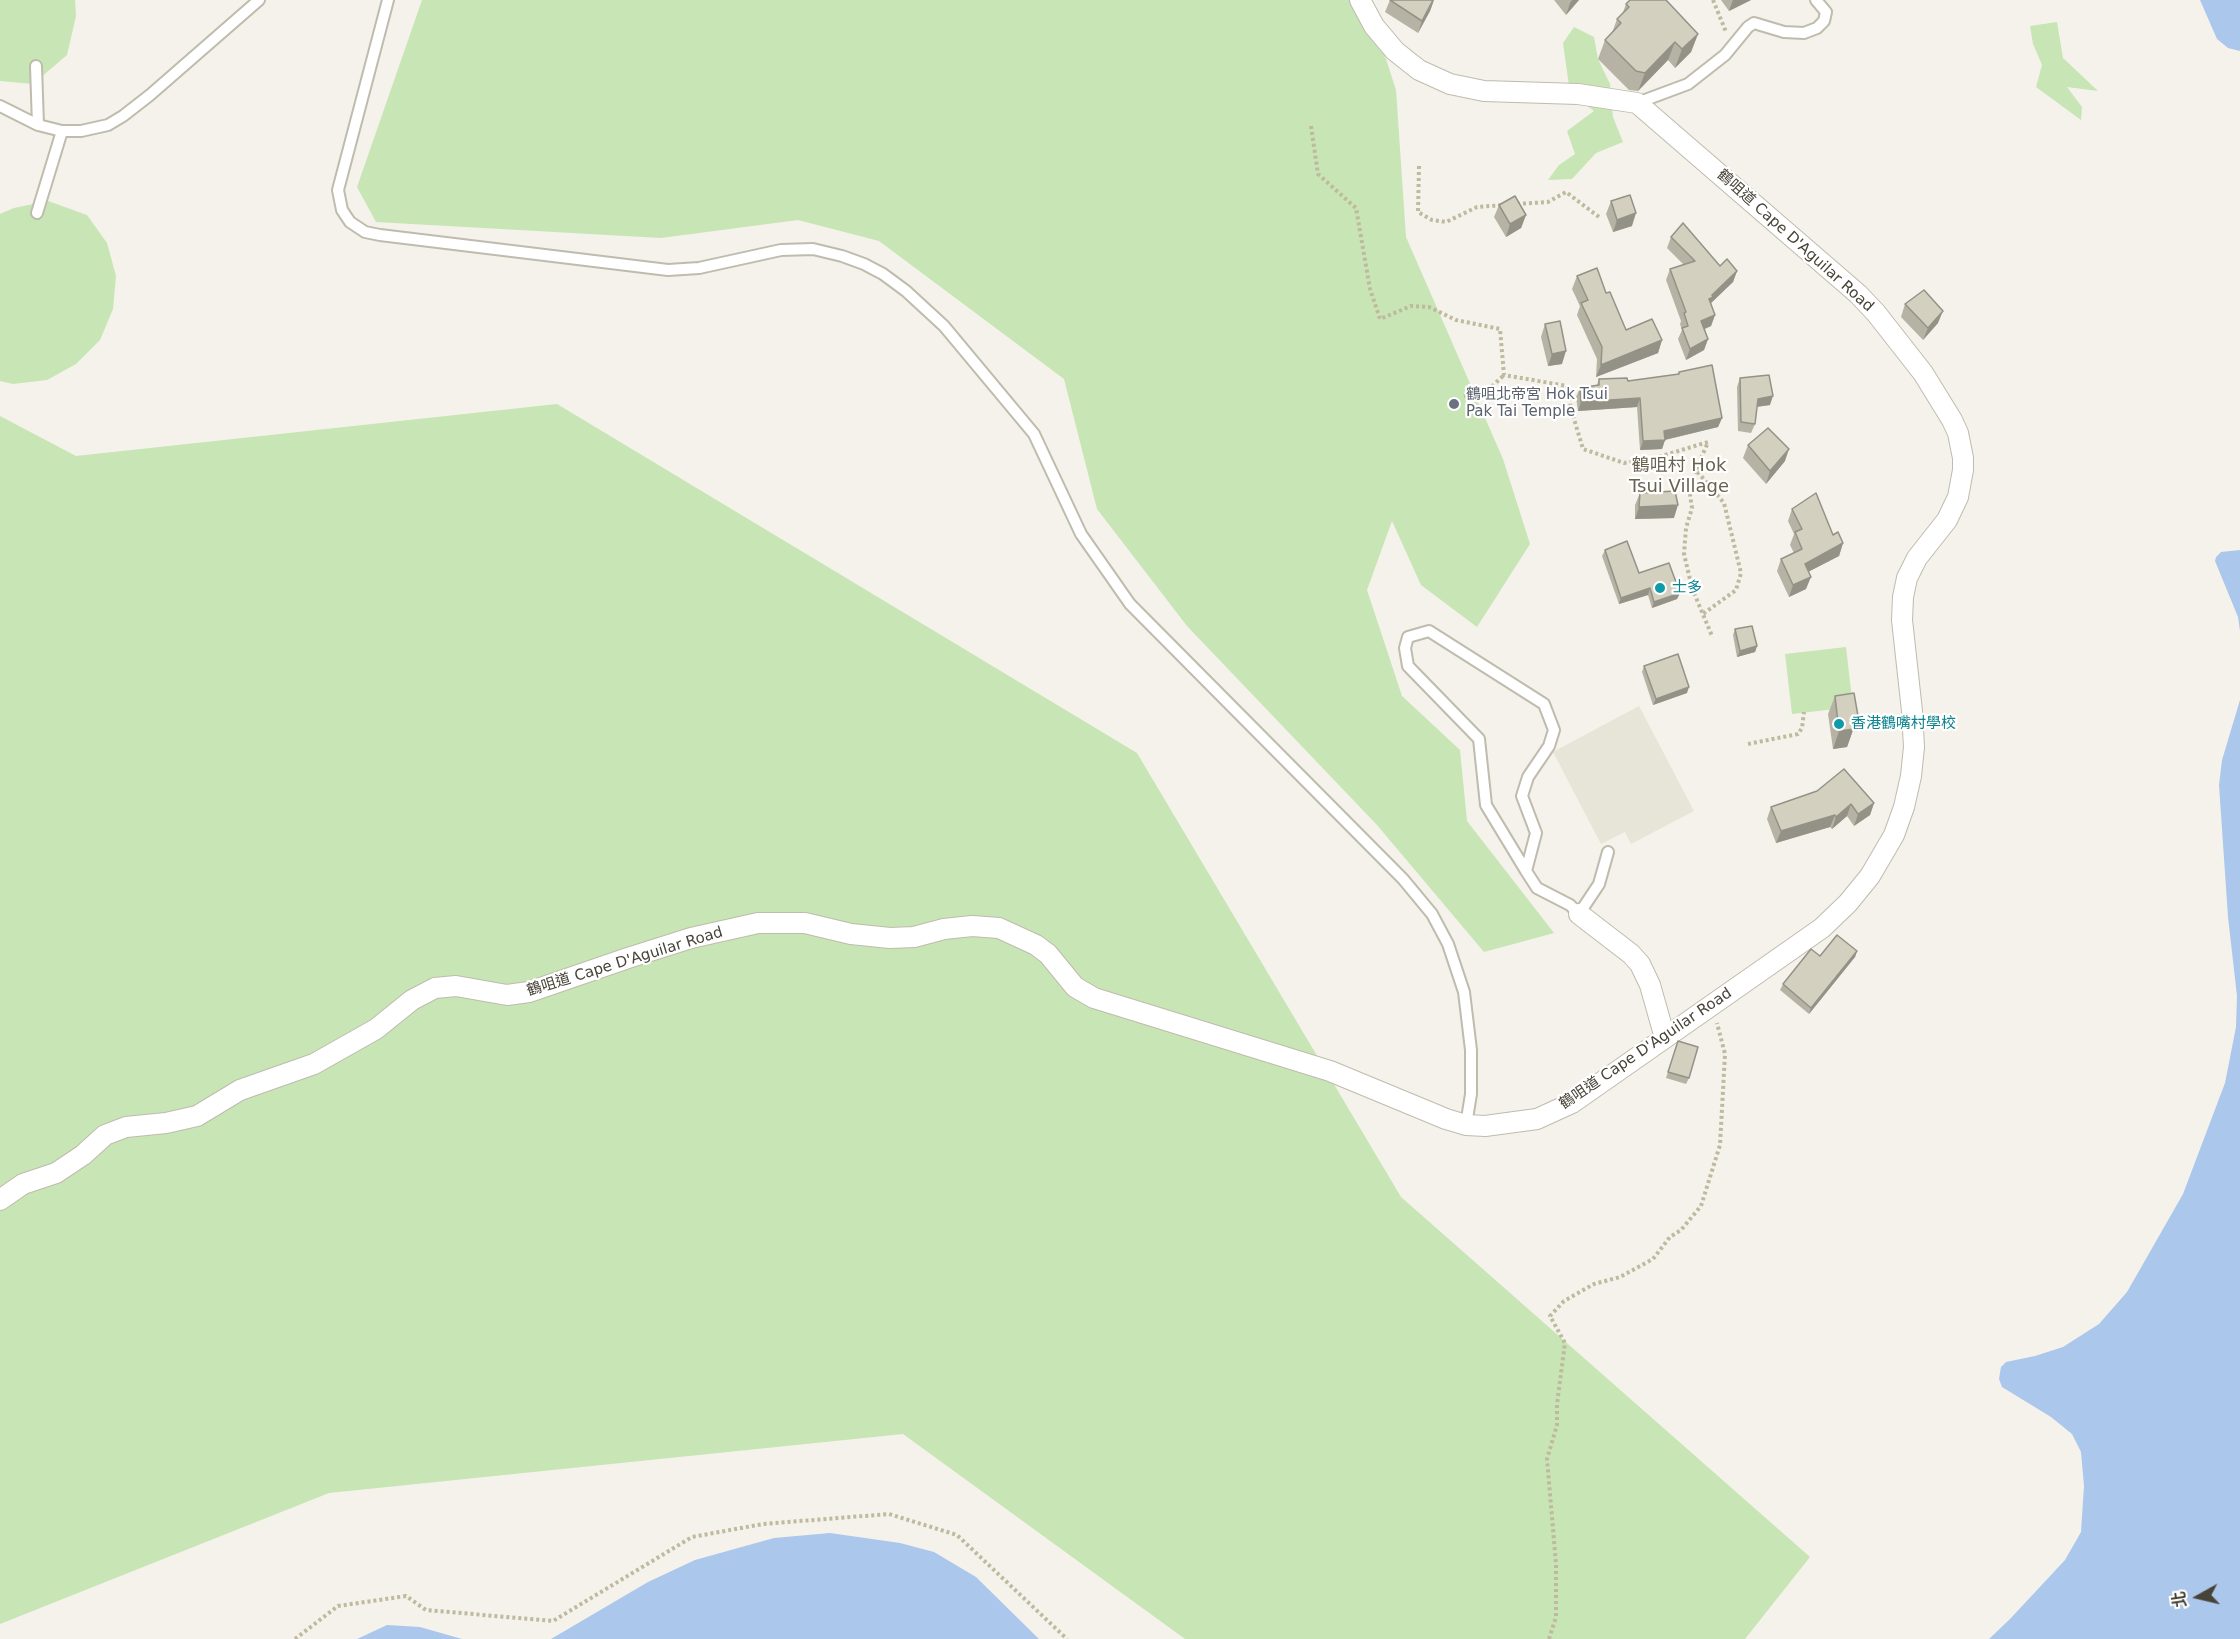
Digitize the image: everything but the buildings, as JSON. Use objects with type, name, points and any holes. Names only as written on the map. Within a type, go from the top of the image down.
[{"type":"street","points":[[1360,0],[1374,26],[1395,51],[1419,70],[1450,84],[1484,91],[1578,94],[1637,103]]},
{"type":"street","name":"鶴咀道 Cape D'Aguilar Road","points":[[0,1200],[23,1184],[56,1173],[83,1155],[105,1135],[126,1127],[166,1123],[197,1116],[240,1090],[314,1064],[376,1029],[412,1000],[435,988],[456,986],[507,995],[529,992],[670,945],[758,923],[805,923],[851,934],[890,938],[914,937],[944,929],[972,926],[999,928],[1036,945],[1048,954],[1075,987],[1094,998],[1330,1071],[1446,1119],[1466,1125],[1510,1124],[1548,1115],[1580,1098],[1807,939],[1837,915],[1870,876],[1894,835],[1908,792],[1914,747],[1902,620],[1907,578],[1917,558],[1953,510],[1961,483],[1963,459],[1958,433],[1946,408],[1923,373],[1876,313],[1834,272],[1637,103]]},
{"type":"street","points":[[1579,914],[1631,954],[1640,964],[1650,985],[1665,1038]]},
{"type":"lane","points":[[0,106],[38,124],[62,131],[100,128],[123,116],[259,0]]},
{"type":"lane","points":[[388,0],[338,190],[342,210],[350,222],[365,232],[380,235],[668,270],[699,268],[781,250],[813,249],[864,264],[883,274],[906,291],[944,326],[1034,434],[1081,534],[1130,604],[1403,879],[1432,914],[1448,944],[1464,992],[1471,1050],[1471,1094],[1466,1125]]},
{"type":"lane","points":[[1637,103],[1688,84],[1725,55],[1754,23],[1784,32],[1804,33],[1817,28],[1824,21],[1826,12],[1816,0]]},
{"type":"lane","points":[[36,66],[38,124]]},
{"type":"lane","points":[[37,213],[62,131]]},
{"type":"lane","points":[[1526,871],[1536,833],[1522,796],[1528,777],[1549,746],[1554,730],[1544,704],[1428,631],[1408,637],[1405,648],[1408,666],[1479,739],[1486,805],[1526,871],[1537,888],[1570,905],[1579,914],[1599,884],[1608,852]]},
{"type":"path","points":[[1713,0],[1731,46]]},
{"type":"path","points":[[1311,126],[1318,174],[1356,208],[1370,289],[1380,319],[1411,306],[1429,308],[1455,320],[1500,329],[1504,375]]},
{"type":"path","points":[[1419,166],[1418,212],[1432,220],[1446,222],[1477,207],[1548,202],[1566,192],[1599,217]]},
{"type":"path","points":[[1464,396],[1488,390],[1504,375]]},
{"type":"path","points":[[1504,375],[1567,386],[1583,449],[1624,466],[1708,442],[1689,488],[1692,508],[1686,528],[1684,554],[1692,588],[1712,636]]},
{"type":"path","points":[[1696,470],[1724,503],[1741,573],[1736,590],[1703,614]]},
{"type":"path","points":[[1748,744],[1798,734],[1802,728],[1804,712]]},
{"type":"path","points":[[1549,1639],[1556,1617],[1556,1564],[1547,1459],[1557,1425],[1557,1404],[1565,1342],[1550,1316],[1564,1301],[1594,1284],[1620,1277],[1653,1259],[1670,1237],[1681,1230],[1701,1206],[1720,1145],[1725,1054],[1715,1015],[1709,1007]]},
{"type":"path","points":[[295,1639],[338,1606],[406,1596],[426,1610],[553,1621],[693,1537],[763,1524],[890,1514],[957,1535],[1067,1639]]},
{"type":"shaded area","points":[[1639,706],[1694,811],[1631,844],[1625,832],[1601,844],[1553,752]]},
{"type":"green space","points":[[0,0],[75,0],[76,16],[67,55],[33,84],[0,81]]},
{"type":"green space","points":[[422,0],[1367,0],[1396,90],[1406,237],[1503,459],[1530,544],[1477,627],[1421,585],[1392,521],[1367,590],[1402,696],[1460,750],[1467,821],[1554,933],[1484,952],[1377,825],[1187,626],[1097,509],[1064,379],[879,241],[798,220],[661,238],[376,222],[357,187]]},
{"type":"green space","points":[[2057,22],[2063,58],[2098,91],[2067,87],[2082,107],[2081,120],[2036,87],[2042,65],[2033,44],[2030,26]]},
{"type":"green space","points":[[1574,27],[1594,37],[1598,59],[1610,84],[1613,117],[1623,142],[1596,153],[1572,179],[1548,180],[1559,165],[1575,154],[1567,131],[1594,111],[1570,93],[1563,43]]},
{"type":"green space","points":[[48,201],[87,215],[107,243],[116,276],[113,309],[100,340],[76,364],[47,380],[13,384],[0,381],[0,214],[14,208]]},
{"type":"green space","points":[[557,404],[1137,753],[1401,1197],[1810,1557],[1745,1639],[1185,1639],[903,1434],[329,1493],[0,1624],[0,416],[76,456]]},
{"type":"green space","points":[[1846,647],[1853,707],[1792,714],[1785,654]]},
{"type":"water","points":[[2200,0],[2240,0],[2240,51],[2228,48],[2217,39]]},
{"type":"water","points":[[2240,550],[2240,631],[2238,617],[2215,561],[2221,552]]},
{"type":"water","points":[[2240,700],[2240,1639],[1989,1639],[2065,1560],[2081,1532],[2084,1486],[2081,1452],[2072,1434],[2051,1417],[2002,1387],[1999,1379],[2001,1367],[2006,1362],[2063,1347],[2099,1324],[2127,1292],[2183,1194],[2225,1083],[2236,1027],[2237,996],[2228,917],[2219,785],[2222,760]]},
{"type":"water","points":[[830,1533],[900,1543],[934,1552],[976,1577],[1039,1639],[551,1639],[648,1582],[695,1560],[774,1538]]},
{"type":"water","points":[[387,1625],[420,1627],[462,1639],[357,1639]]},
{"type":"place","name":"鶴咀北帝宮 Hok Tsui Pak Tai Temple","points":[[1454,404]]},
{"type":"place","name":"士多","points":[[1660,588]]},
{"type":"place","name":"香港鶴嘴村學校","points":[[1839,724]]},
{"type":"district","name":"鶴咀村 Hok Tsui Village","points":[[1679,476]]}]
